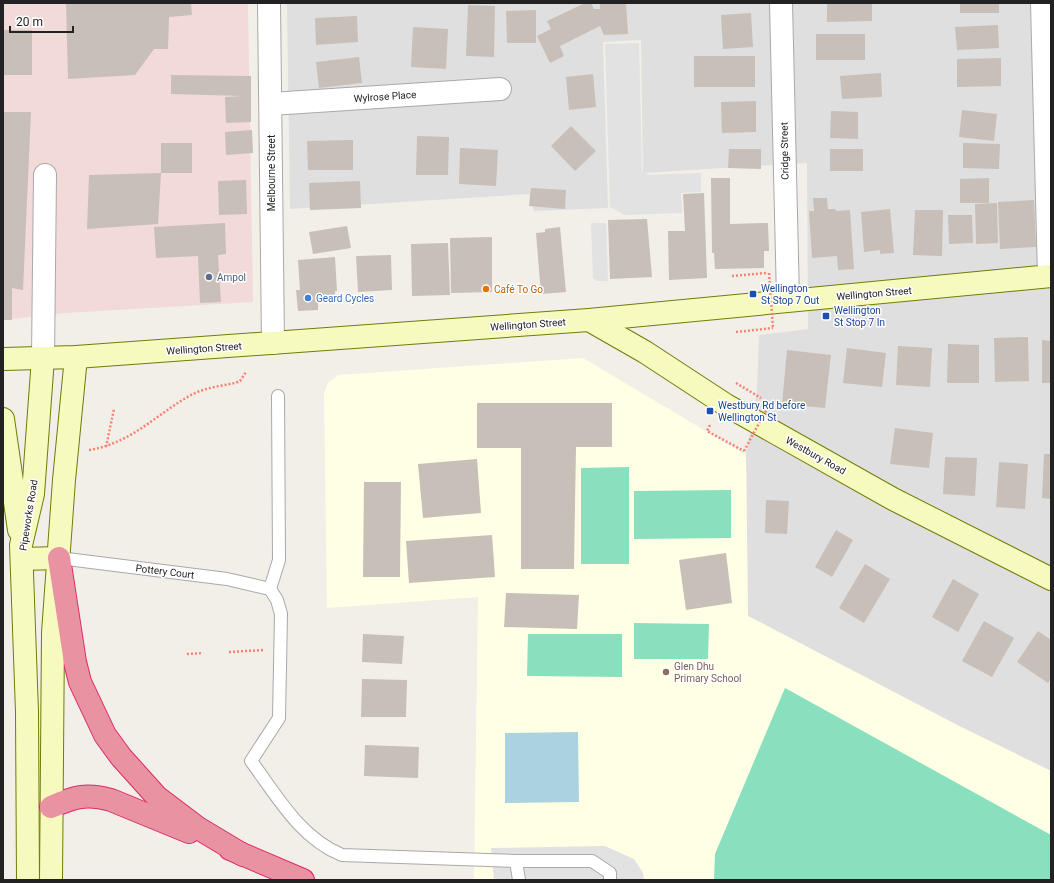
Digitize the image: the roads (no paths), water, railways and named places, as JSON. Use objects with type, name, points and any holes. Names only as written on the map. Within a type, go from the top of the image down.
[{"type":"highway","points":[[59,558],[75,662],[80,682],[105,735],[157,797],[198,828],[243,855]]},
{"type":"highway","points":[[51,807],[78,796],[98,796],[111,800],[302,880]]},
{"type":"main road","name":"Wellington Street","points":[[3,359],[76,357],[589,320],[788,299],[940,287],[1050,276]]},
{"type":"main road","name":"Westbury Road","points":[[589,320],[645,352],[726,405],[880,491],[1051,579]]},
{"type":"main road","points":[[39,875],[40,829],[43,816],[51,807],[53,633],[76,357]]},
{"type":"main road","name":"Pipeworks Road","points":[[39,875],[27,712],[22,552],[32,494],[43,358]]},
{"type":"main road","points":[[3,419],[22,552],[59,558]]},
{"type":"street","name":"Melbourne Street","points":[[269,3],[274,343]]},
{"type":"street","name":"Cridge Street","points":[[781,3],[788,299]]},
{"type":"street","points":[[1042,3],[1050,276]]},
{"type":"street","name":"Wylrose Place","points":[[271,104],[500,89]]},
{"type":"street","name":"Pipeworks Road","points":[[43,358],[45,175]]},
{"type":"lane","points":[[278,396],[279,560],[270,589],[277,600],[280,614],[279,718],[251,761],[302,828],[328,849],[342,855],[516,861],[592,861],[610,873],[610,880]]},
{"type":"lane","name":"Pottery Court","points":[[59,558],[227,579],[270,589]]},
{"type":"lane","points":[[516,861],[519,880]]},
{"type":"water","points":[[578,732],[579,802],[505,803],[505,733]]},
{"type":"place","name":"Ampol","points":[[209,277]]},
{"type":"place","name":"Café To Go","points":[[486,289]]},
{"type":"place","name":"Wellington St Stop 7 Out","points":[[753,294]]},
{"type":"place","name":"Geard Cycles","points":[[308,298]]},
{"type":"place","name":"Wellington St Stop 7 In","points":[[826,316]]},
{"type":"place","name":"Westbury Rd before Wellington St","points":[[710,411]]},
{"type":"place","name":"Glen Dhu Primary School","points":[[666,672]]}]
